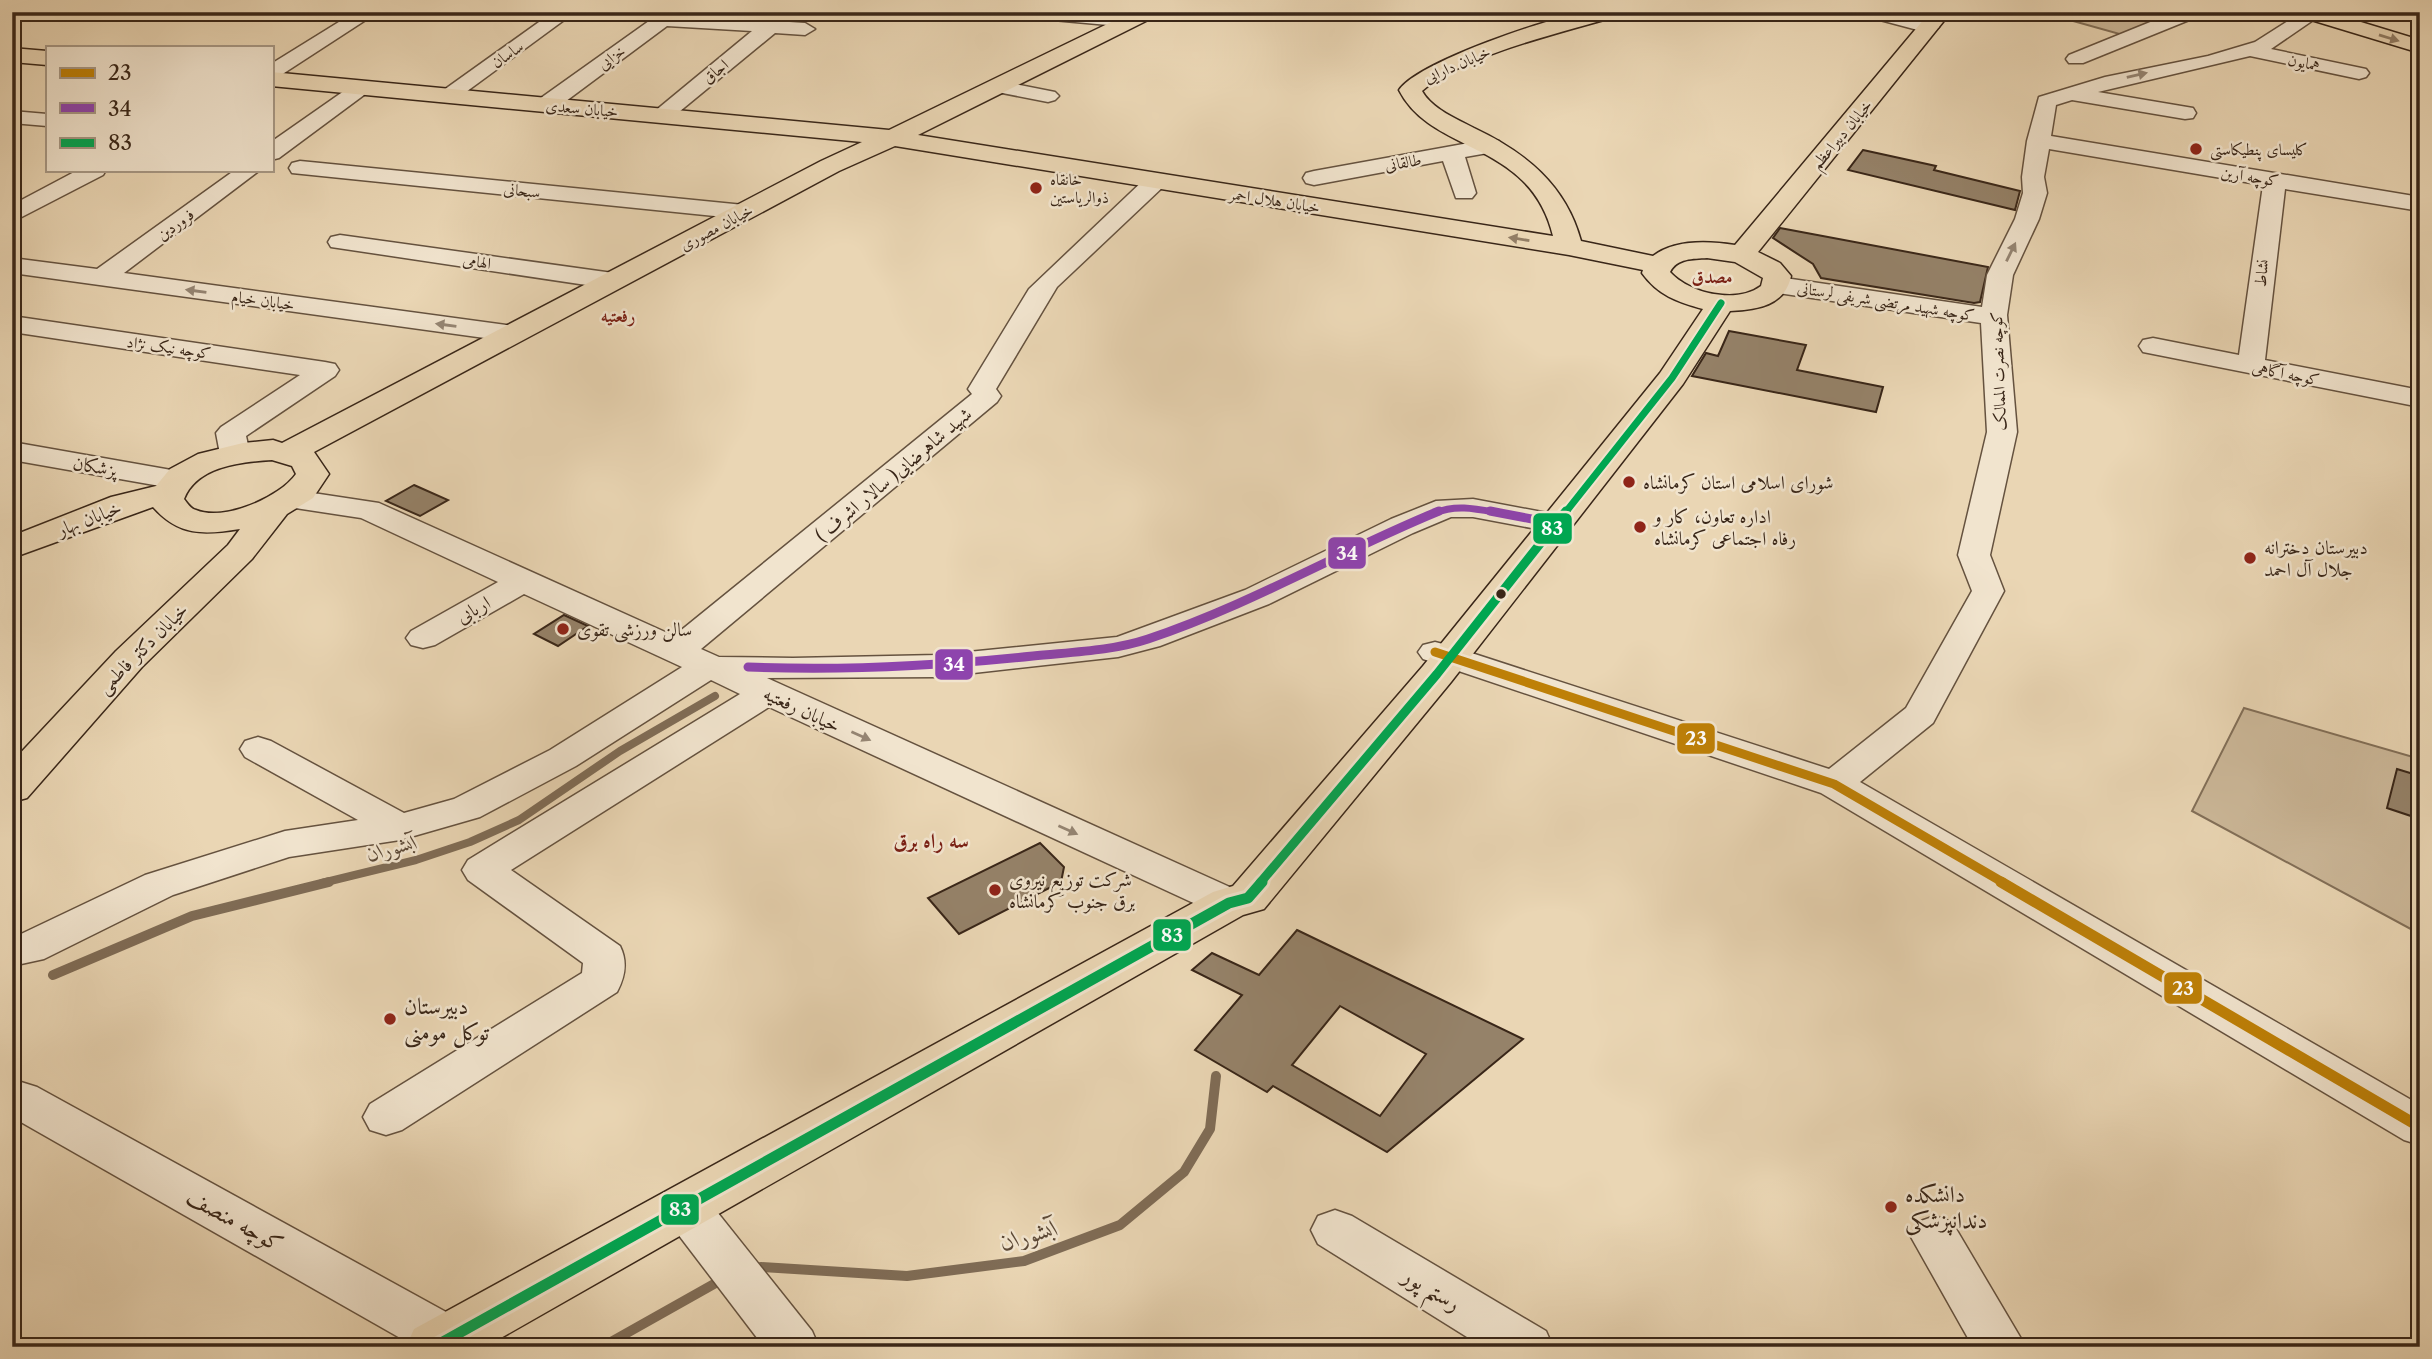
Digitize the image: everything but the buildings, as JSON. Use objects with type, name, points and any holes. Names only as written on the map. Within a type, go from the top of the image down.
[{"type":"main road","name":"خیابان دارایی","points":[[1569,247],[1555,205],[1517,164],[1491,146],[1430,113],[1412,98],[1410,90],[1415,82],[1442,68],[1572,17],[1611,12]]},
{"type":"main road","points":[[2308,13],[2420,47]]},
{"type":"main road","name":"خیابان مصوری","points":[[289,452],[830,166],[958,108],[1140,17]]},
{"type":"main road","name":"خیابان دبیراعظم","points":[[1741,255],[1935,20]]},
{"type":"main road","points":[[12,55],[46,58]]},
{"type":"main road","name":"خیابان سعدی","points":[[273,79],[892,138]]},
{"type":"main road","points":[[958,108],[952,121],[954,130],[963,138],[1152,170],[1166,183]]},
{"type":"main road","name":"خیابان هلال احمر","points":[[892,138],[1569,247],[1658,265]]},
{"type":"main road","points":[[1691,251],[1741,255],[1769,268],[1777,276],[1778,285],[1774,291],[1753,301],[1713,302],[1670,289],[1660,281],[1656,273],[1658,265],[1676,254],[1691,251]]},
{"type":"main road","points":[[1442,655],[1542,521],[1681,350],[1713,302]]},
{"type":"main road","points":[[441,1343],[1229,903],[1442,655],[1672,378],[1713,302]]},
{"type":"main road","name":"خیابان بهار","points":[[12,548],[172,487],[208,462],[254,451],[289,452]]},
{"type":"main road","name":"خیابان دکتر فاطمی","points":[[12,788],[129,659],[240,552],[283,504],[305,489],[312,480],[313,471],[309,463],[289,452]]},
{"type":"main road","points":[[172,487],[166,501],[174,513],[198,522],[248,518],[283,504]]},
{"type":"street","points":[[273,72],[369,12]]},
{"type":"street","name":"ساسان","points":[[448,96],[566,12]]},
{"type":"street","points":[[1031,12],[1140,17]]},
{"type":"street","points":[[1872,12],[1935,20]]},
{"type":"street","points":[[2076,59],[2192,12]]},
{"type":"street","name":"کوچه نصرت الممالک","points":[[1834,784],[1920,715],[1988,591],[1974,555],[2002,432],[1994,317],[2000,275],[2027,219],[2035,193],[2033,177],[2046,101],[2112,81],[2262,46],[2308,13]]},
{"type":"street","name":"خزایی","points":[[546,105],[663,20],[805,29]]},
{"type":"street","name":"اجاق","points":[[660,116],[769,27]]},
{"type":"street","name":"همایون","points":[[2249,50],[2360,73]]},
{"type":"street","points":[[999,87],[1048,96]]},
{"type":"street","points":[[275,147],[361,88]]},
{"type":"street","points":[[2072,93],[2185,113]]},
{"type":"street","points":[[12,117],[46,120]]},
{"type":"street","name":"کوچه آرین","points":[[2038,141],[2420,204]]},
{"type":"street","name":"طالقانی","points":[[1314,178],[1491,146]]},
{"type":"street","points":[[1452,153],[1464,192]]},
{"type":"street","name":"سبحانی","points":[[300,168],[744,212]]},
{"type":"street","points":[[12,215],[91,172]]},
{"type":"street","name":"فروردین","points":[[101,278],[246,172]]},
{"type":"street","name":"نشاط","points":[[2251,365],[2274,180]]},
{"type":"street","name":"شهید شاهرضایی( سالار اشرف )","points":[[694,658],[987,396],[982,389],[1038,294],[1048,282],[1166,183]]},
{"type":"street","name":"الهامی","points":[[341,242],[613,281]]},
{"type":"street","points":[[12,282],[25,267]]},
{"type":"street","name":"خیابان خیام","points":[[25,267],[513,334]]},
{"type":"street","name":"کوچه شهید مرتضی شریفی لرستانی","points":[[1778,285],[1994,317]]},
{"type":"street","name":"کوچه نیک نژاد","points":[[12,324],[325,370],[231,433],[235,454]]},
{"type":"street","name":"کوچه آگاهی","points":[[2153,346],[2420,400]]},
{"type":"street","name":"پزشکان","points":[[12,451],[172,487]]},
{"type":"street","name":"خیابان رفعتیه","points":[[283,504],[368,510],[1229,903]]},
{"type":"street","points":[[12,951],[29,948],[159,884],[285,844],[400,827],[467,808],[539,771],[694,658],[793,669],[938,666],[1006,661],[1118,647],[1149,639],[1257,597],[1402,526],[1447,508],[1473,508],[1542,521]]},
{"type":"street","name":"اربابی","points":[[423,638],[523,581]]},
{"type":"street","points":[[1442,655],[1834,784],[2420,1127]]},
{"type":"street","points":[[386,1117],[602,981],[605,957],[482,870],[767,693]]},
{"type":"street","points":[[258,749],[400,827]]},
{"type":"street","name":"کوچه منصف","points":[[21,1100],[441,1343]]},
{"type":"street","points":[[685,1206],[794,1347]]},
{"type":"street","name":"رستم پور","points":[[1335,1230],[1528,1347]]},
{"type":"street","points":[[1935,1237],[2001,1347]]},
{"type":"shaded area","points":[[2041,12],[2167,13],[2184,12],[2123,35]]},
{"type":"shaded area","points":[[2244,708],[2420,759],[2420,934],[2192,811]]},
{"type":"waterway","name":"آبشوران","points":[[322,883],[416,860],[470,842],[519,820],[620,751],[715,696]]},
{"type":"waterway","name":"آبشوران","points":[[53,975],[192,916],[329,882]]},
{"type":"waterway","name":"آبشوران","points":[[761,1267],[907,1276],[1024,1261],[1120,1225],[1184,1172],[1210,1129],[1216,1076]]},
{"type":"waterway","name":"آبشوران","points":[[602,1347],[714,1284]]},
{"type":"transit line","name":"83","points":[[434,1347],[1229,903],[1248,898],[1437,674],[1672,378],[1721,303]]},
{"type":"transit line","name":"34","points":[[748,667],[793,669],[938,666],[1118,647],[1148,639],[1257,597],[1402,526],[1447,508],[1473,508],[1542,521]]},
{"type":"transit line","name":"23","points":[[1435,652],[1834,784],[2420,1127]]},
{"type":"place","name":"کلیسای پنطیکاستی","points":[[2196,149]]},
{"type":"place","name":"خانقاه ذوالریاستین","points":[[1036,188]]},
{"type":"place","name":"شورای اسلامی استان کرمانشاه","points":[[1629,482]]},
{"type":"place","name":"اداره تعاون، کار و رفاه اجتماعی کرمانشاه","points":[[1640,527]]},
{"type":"place","name":"دبیرستان دخترانه جلال آل احمد","points":[[2250,558]]},
{"type":"place","name":"سالن ورزشی تقوی","points":[[563,629]]},
{"type":"place","name":"شرکت توزیع نیروی برق جنوب کرمانشاه","points":[[995,890]]},
{"type":"place","name":"دبیرستان توکل مومنی","points":[[390,1019]]},
{"type":"place","name":"دانشکده دندانپزشکی","points":[[1891,1207]]},
{"type":"district","name":"مصدق","points":[[1712,277]]},
{"type":"district","name":"رفعتیه","points":[[618,316]]},
{"type":"district","name":"سه راه برق","points":[[931,841]]}]
